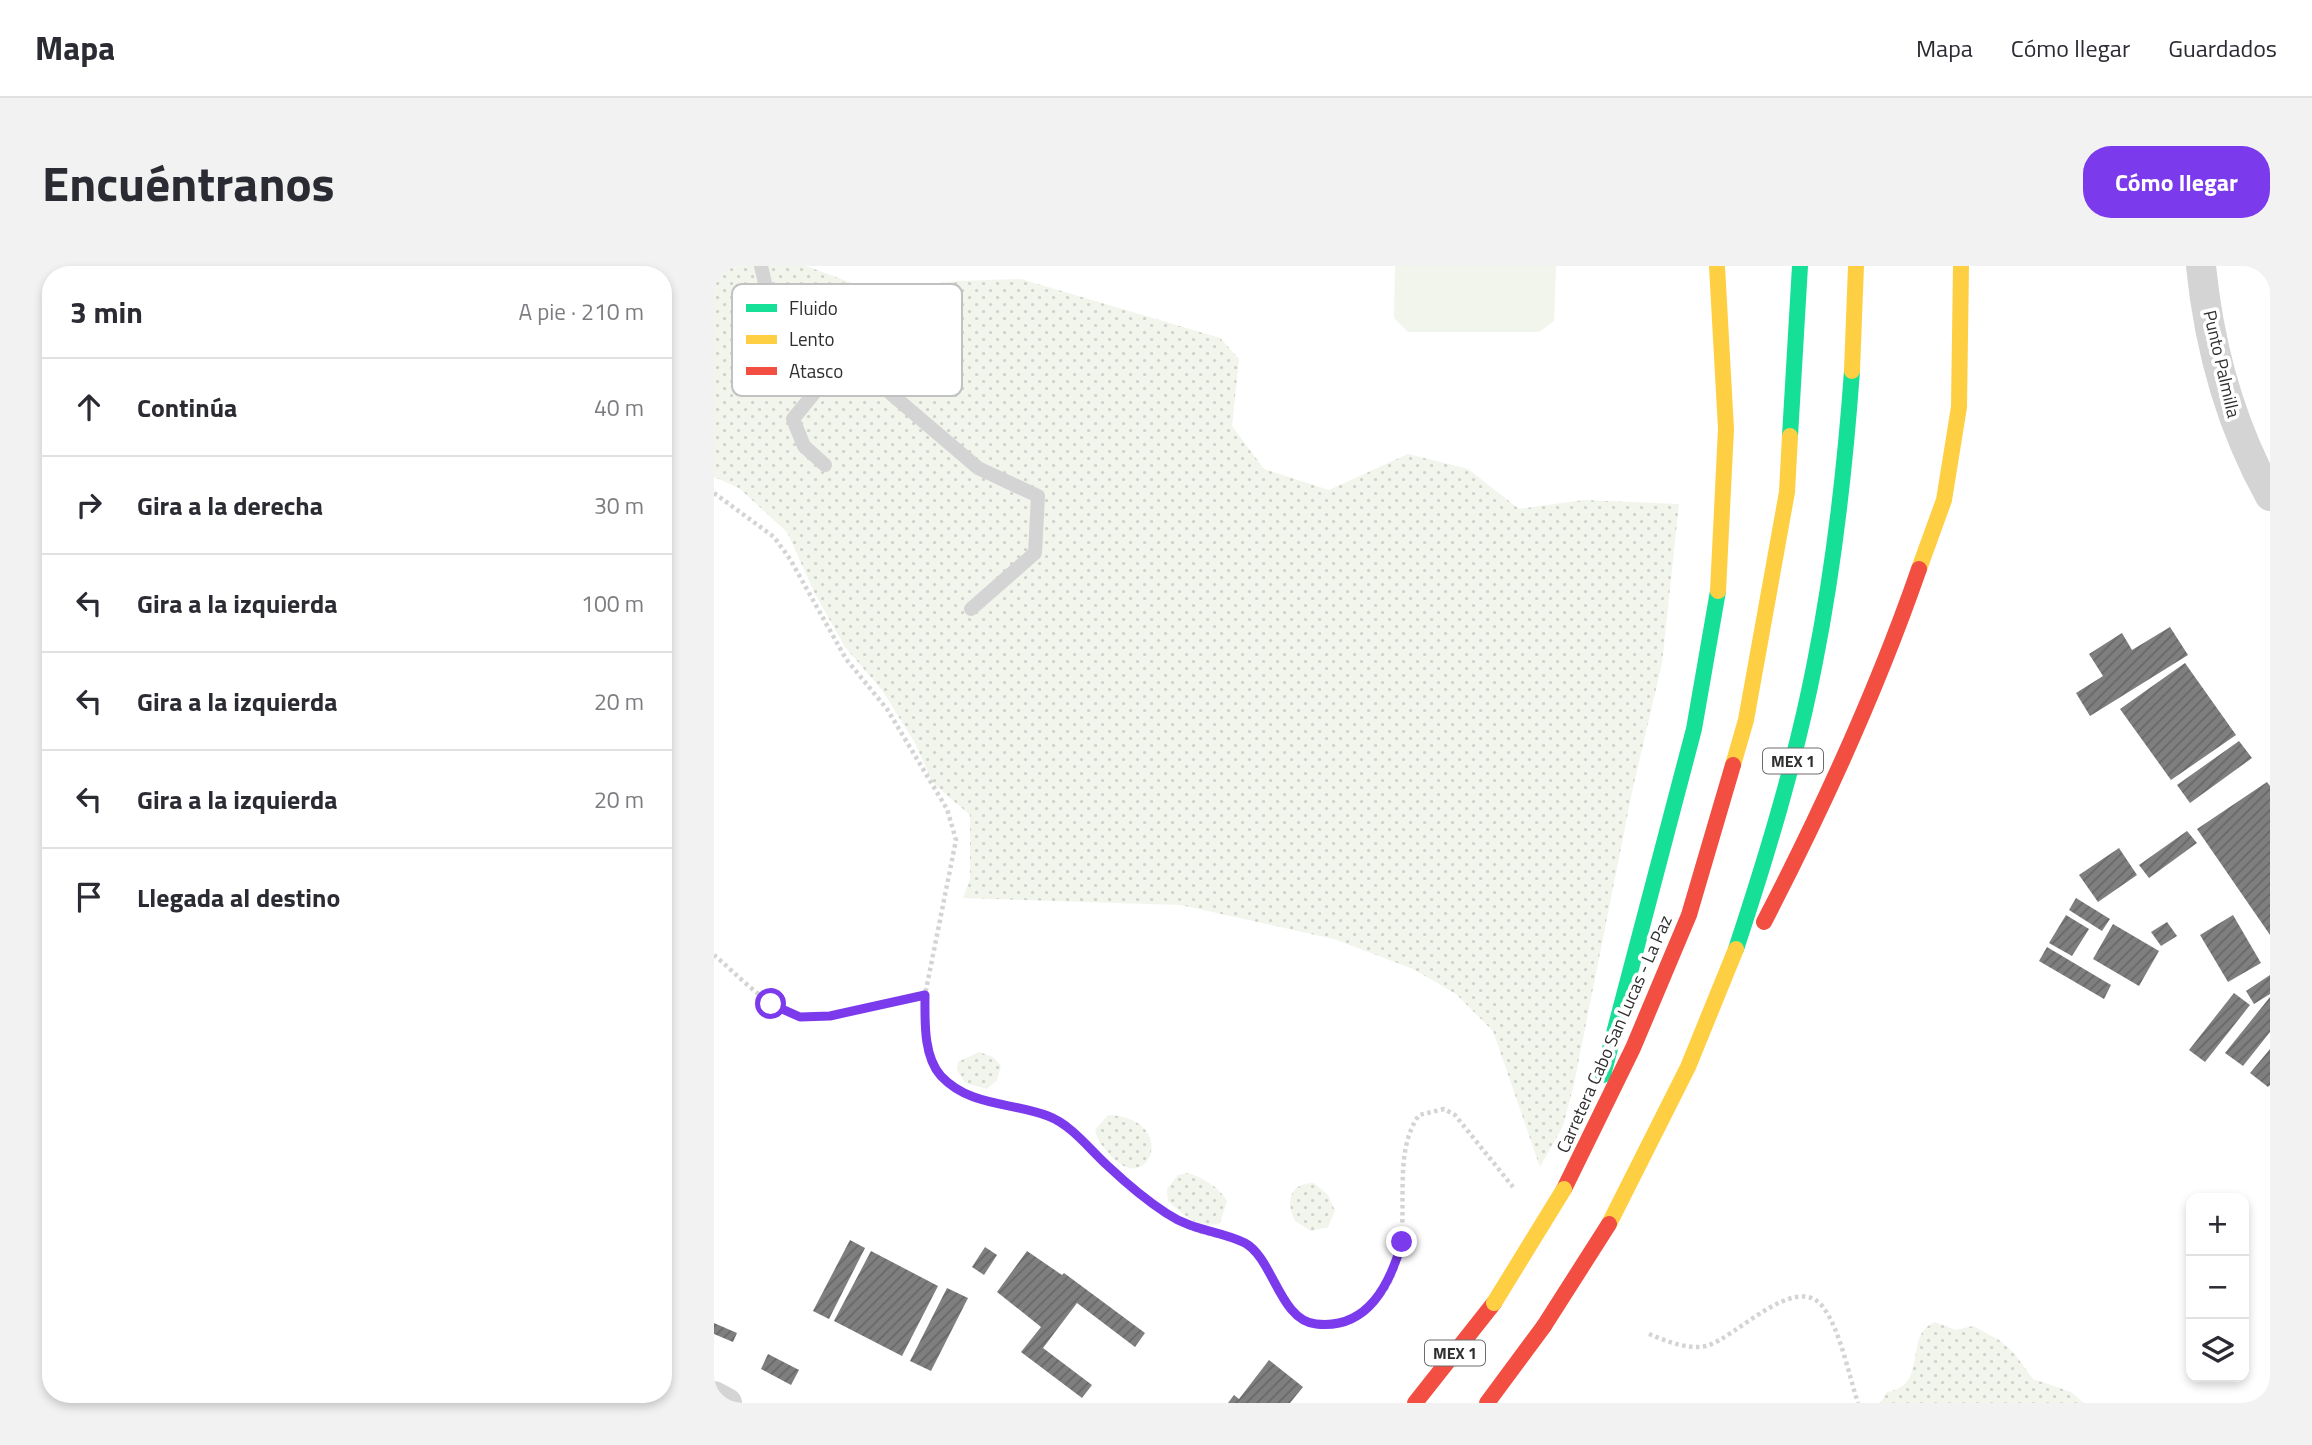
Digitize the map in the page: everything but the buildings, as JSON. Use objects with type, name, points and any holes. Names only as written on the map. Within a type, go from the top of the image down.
[{"type":"highway","points":[[1587,1144],[1620,1003],[1683,772],[1705,679],[1718,593],[1726,482],[1725,384],[1717,266]]},
{"type":"highway","name":"Carretera Cabo San Lucas - La Paz","points":[[1415,1403],[1494,1303],[1564,1189],[1656,997],[1689,915],[1746,720],[1787,492],[1800,266]]},
{"type":"highway","name":"MEX 1","points":[[1487,1403],[1544,1326],[1609,1224],[1698,1045],[1742,930],[1774,835],[1815,663],[1844,477],[1851,396],[1856,266]]},
{"type":"highway","points":[[1698,1045],[1800,853],[1896,635],[1931,544],[1944,500],[1959,407],[1961,266]]},
{"type":"street","name":"Punto Palmilla","points":[[2201,266],[2215,345],[2232,416],[2270,496]]},
{"type":"street","points":[[714,1396],[727,1403]]},
{"type":"lane","points":[[761,266],[765,284]]},
{"type":"lane","points":[[812,396],[793,419],[804,446],[825,465]]},
{"type":"lane","points":[[895,396],[978,468],[1038,496],[1035,553],[971,609]]},
{"type":"path","points":[[714,493],[774,537],[790,559],[846,659],[887,709],[947,809],[956,840],[925,995],[926,1041],[939,1073],[958,1091],[973,1098],[1048,1116],[1064,1124],[1110,1168],[1165,1213],[1191,1228],[1245,1243],[1255,1251],[1286,1301],[1302,1319],[1312,1324],[1328,1325],[1353,1320],[1377,1301],[1394,1271],[1402,1242],[1405,1206],[1404,1146],[1419,1115],[1444,1109],[1455,1115],[1513,1187]]},
{"type":"path","points":[[714,955],[771,1004],[800,1017],[830,1016],[925,995]]},
{"type":"path","points":[[1649,1334],[1676,1345],[1706,1346],[1792,1296],[1810,1296],[1822,1305],[1830,1318],[1858,1403]]},
{"type":"shaded area","points":[[714,266],[806,266],[855,284],[732,284],[732,396],[962,396],[962,284],[928,284],[1021,279],[1220,338],[1239,359],[1232,426],[1264,469],[1329,490],[1408,454],[1468,469],[1519,509],[1584,500],[1679,504],[1662,663],[1632,792],[1574,1084],[1563,1126],[1540,1167],[1493,1031],[1456,994],[1413,969],[1334,939],[1181,905],[963,898],[970,879],[970,815],[933,783],[915,743],[882,690],[845,647],[815,594],[787,532],[739,488],[714,477]]},
{"type":"shaded area","points":[[1395,266],[1556,266],[1554,321],[1539,332],[1408,332],[1394,318]]},
{"type":"shaded area","points":[[979,1052],[993,1057],[1001,1066],[997,1080],[987,1089],[965,1083],[957,1070],[958,1062]]},
{"type":"shaded area","points":[[1108,1115],[1131,1119],[1145,1129],[1151,1141],[1151,1153],[1146,1163],[1136,1168],[1123,1166],[1102,1146],[1095,1130]]},
{"type":"shaded area","points":[[1188,1173],[1220,1191],[1227,1201],[1220,1223],[1198,1223],[1168,1201],[1167,1189],[1178,1175]]},
{"type":"shaded area","points":[[1314,1183],[1328,1195],[1335,1211],[1328,1227],[1311,1231],[1295,1221],[1290,1200],[1300,1186]]},
{"type":"shaded area","points":[[1935,1322],[1956,1330],[1973,1326],[1999,1340],[2014,1353],[2033,1379],[2071,1392],[2084,1403],[1880,1403],[1887,1392],[1900,1388],[1908,1380],[1920,1338],[1925,1329]]},
{"type":"traffic: fast","points":[[1790,436],[1800,266]]},
{"type":"traffic: fast","points":[[1736,949],[1780,807],[1815,662],[1838,517],[1852,371]]},
{"type":"traffic: fast","points":[[1603,1075],[1694,729],[1718,591]]},
{"type":"traffic: slow","points":[[1717,266],[1726,429],[1718,591]]},
{"type":"traffic: slow","points":[[1852,371],[1856,266]]},
{"type":"traffic: slow","points":[[1919,569],[1944,500],[1959,407],[1961,266]]},
{"type":"traffic: slow","points":[[1733,765],[1746,720],[1787,492],[1790,436]]},
{"type":"traffic: slow","points":[[1609,1224],[1688,1067],[1736,949]]},
{"type":"traffic: slow","points":[[1494,1303],[1564,1189]]},
{"type":"traffic: jam","points":[[1764,922],[1848,748],[1919,569]]},
{"type":"traffic: jam","points":[[1564,1189],[1633,1048],[1689,915],[1733,765]]},
{"type":"traffic: jam","points":[[1544,1326],[1609,1224]]},
{"type":"traffic: jam","points":[[1415,1403],[1494,1303]]},
{"type":"traffic: jam","points":[[1487,1403],[1544,1326]]},
{"type":"route","points":[[771,1004],[800,1017],[830,1016],[895,999],[925,995],[926,1041],[939,1073],[958,1091],[973,1098],[1048,1116],[1064,1124],[1110,1168],[1165,1213],[1191,1228],[1245,1243],[1255,1251],[1286,1301],[1302,1319],[1312,1324],[1328,1325],[1353,1320],[1377,1301],[1394,1271],[1402,1242]]}]
